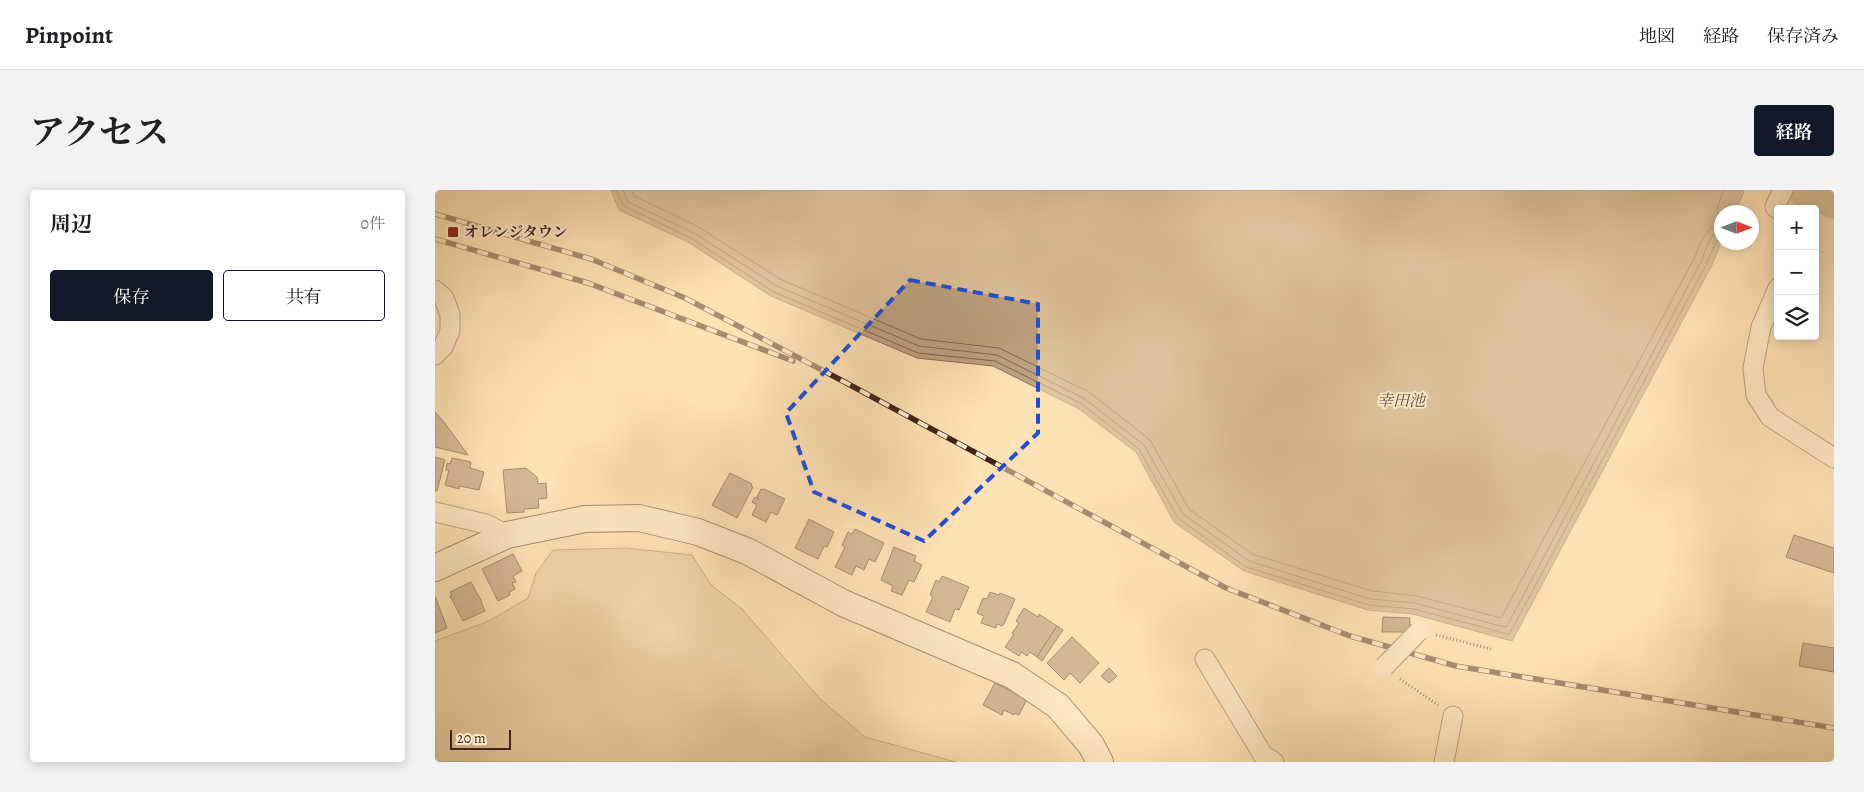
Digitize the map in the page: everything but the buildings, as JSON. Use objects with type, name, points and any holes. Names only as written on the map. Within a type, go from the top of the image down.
[{"type":"street","points":[[1776,205],[1783,190]]},
{"type":"street","points":[[435,290],[444,298],[450,315],[450,331],[443,347],[435,355]]},
{"type":"street","points":[[1775,295],[1761,327],[1753,368],[1756,395],[1770,417],[1834,458]]},
{"type":"street","points":[[435,512],[487,524],[507,535]]},
{"type":"street","points":[[435,568],[507,535],[585,519],[639,518],[698,532],[749,552],[843,603],[1012,675],[1057,706],[1091,745],[1100,762]]},
{"type":"street","points":[[1384,667],[1419,631]]},
{"type":"street","points":[[1205,659],[1263,755],[1274,762]]},
{"type":"street","points":[[1444,762],[1453,716]]},
{"type":"path","points":[[1419,631],[1491,649]]},
{"type":"path","points":[[1384,667],[1453,716]]},
{"type":"highlighted area","points":[[910,280],[1038,304],[1038,433],[924,541],[814,492],[786,413]]},
{"type":"shaded area","points":[[626,548],[692,555],[711,585],[742,609],[820,699],[865,737],[956,762],[435,762],[435,641],[489,621],[528,598],[536,573],[553,550]]},
{"type":"water","name":"幸田池","points":[[611,190],[1741,190],[1744,192],[1738,205],[1714,205],[1714,250],[1718,250],[1712,265],[1512,641],[1413,614],[1368,610],[1244,571],[1174,522],[1136,452],[1079,409],[993,366],[917,358],[771,296],[688,242],[619,210]]},
{"type":"waterway","points":[[1806,190],[1823,193],[1834,200]]},
{"type":"railway","points":[[435,214],[591,259],[685,298],[1226,588],[1350,636],[1456,666],[1834,728]]},
{"type":"railway","points":[[435,239],[588,283],[793,361]]},
{"type":"place","name":"オレンジタウン","points":[[453,232]]}]
